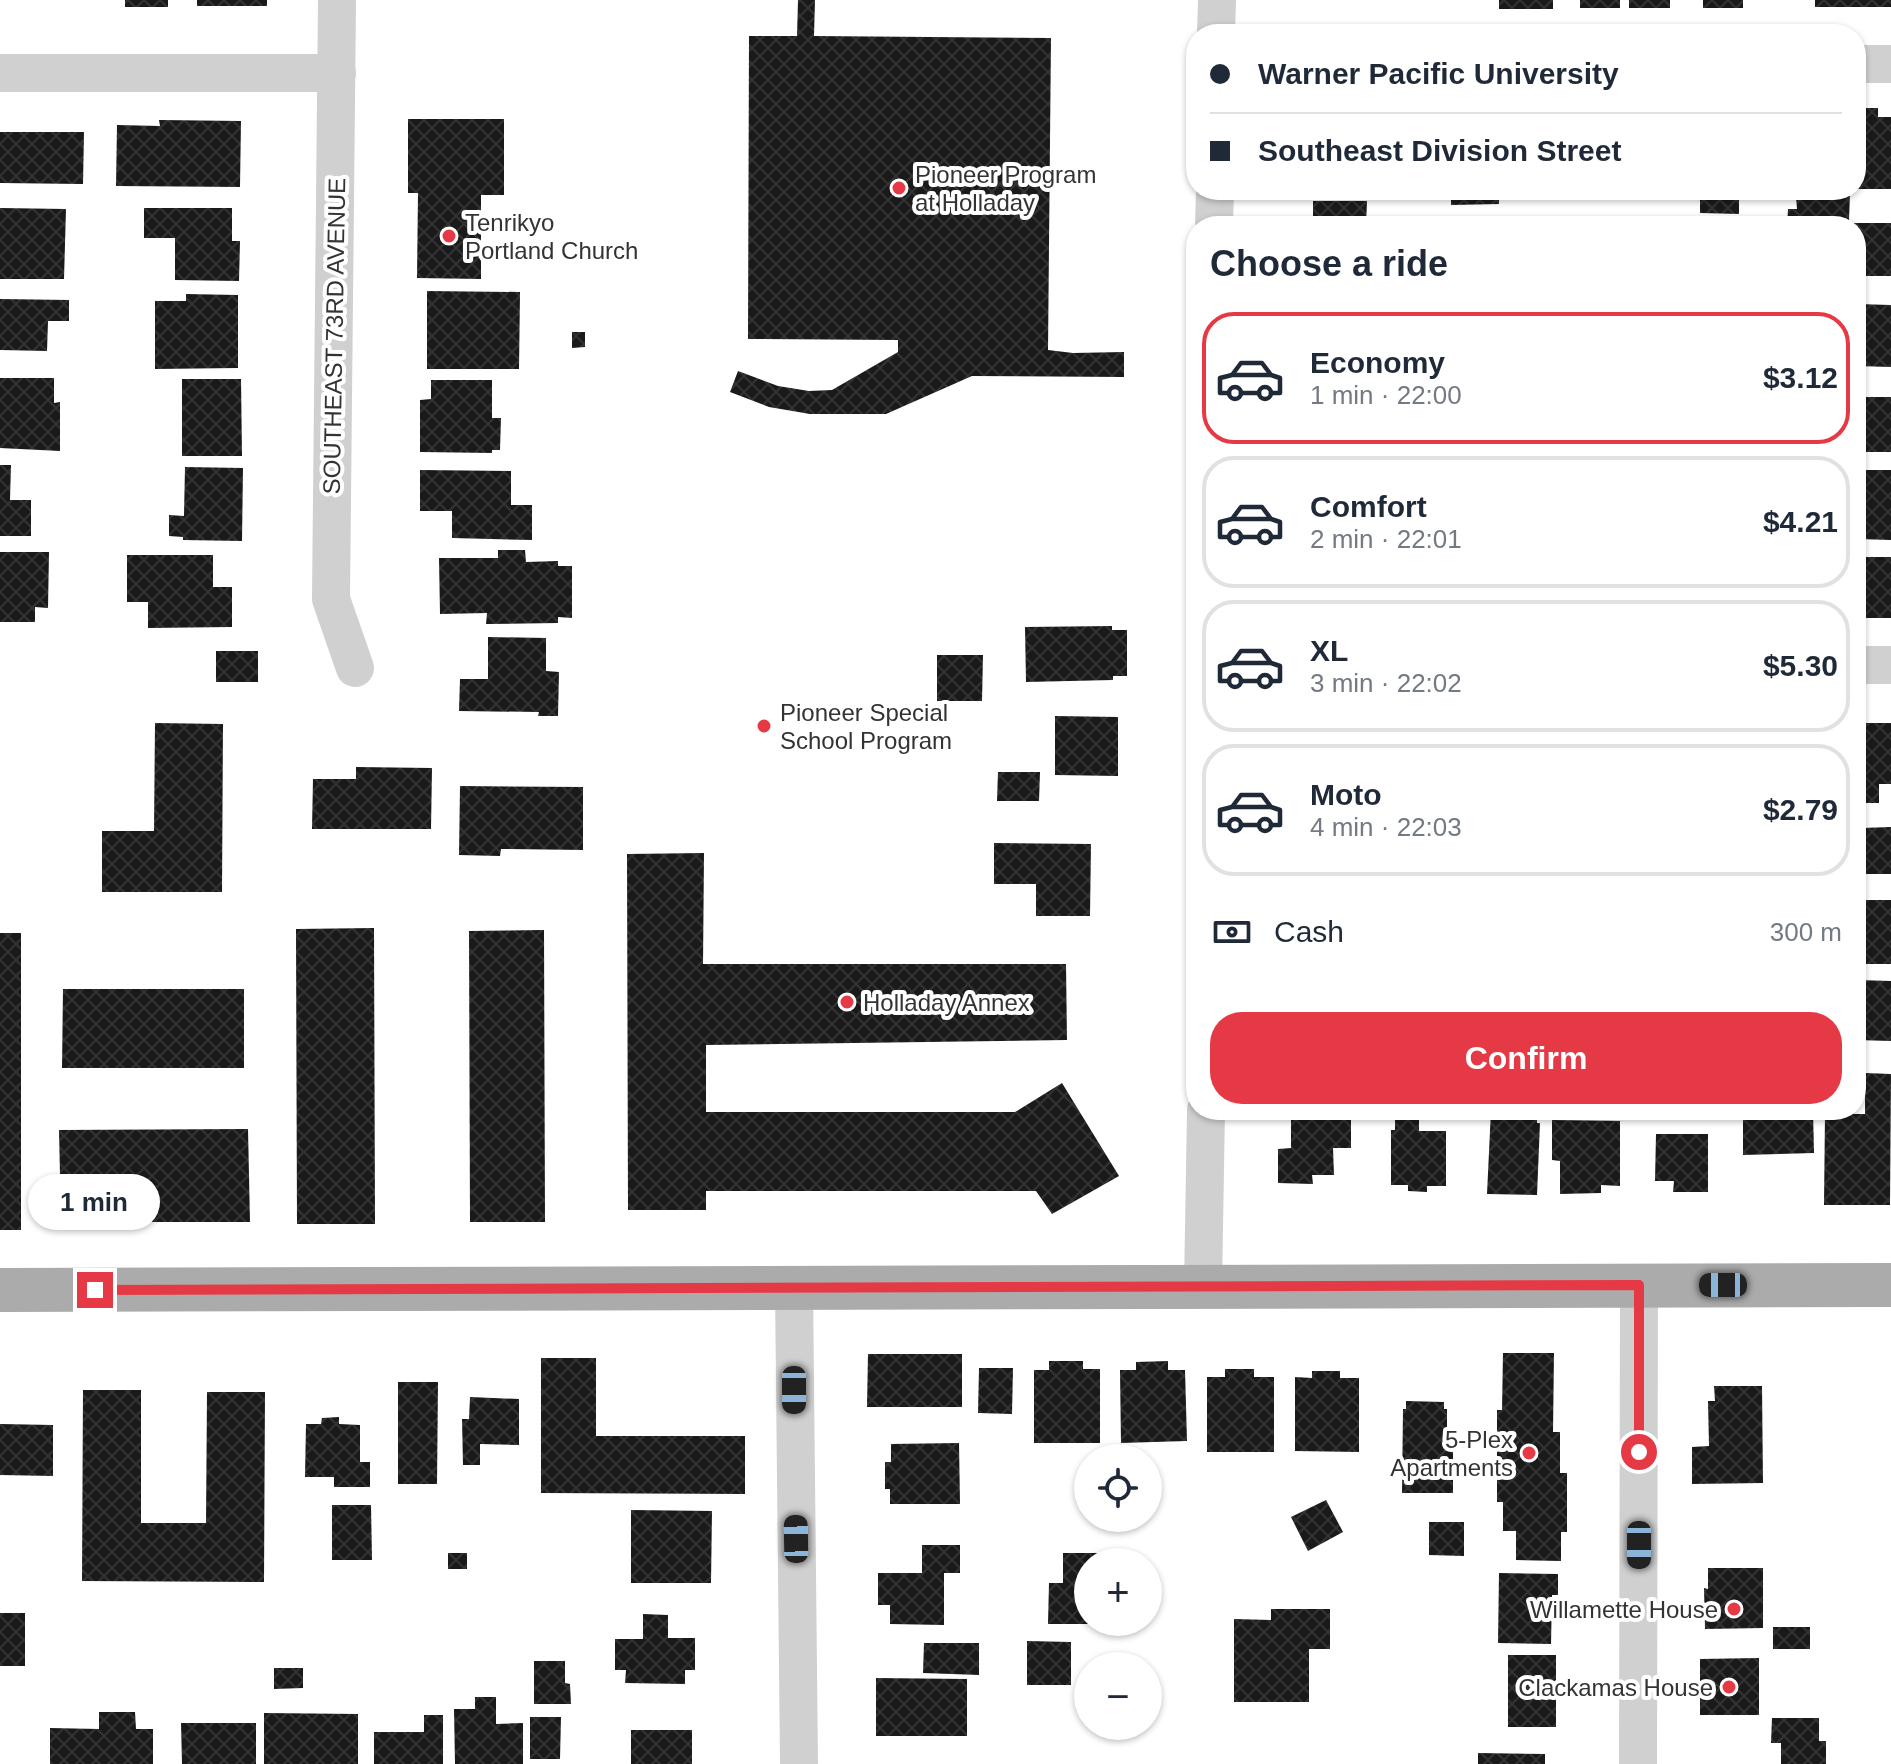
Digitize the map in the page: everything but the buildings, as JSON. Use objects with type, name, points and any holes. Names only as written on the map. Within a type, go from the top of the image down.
[{"type":"main road","points":[[0,1290],[1891,1285]]},
{"type":"street","name":"SOUTHEAST 73RD AVENUE","points":[[337,0],[331,599],[355,668]]},
{"type":"street","points":[[1216,24],[1217,0]]},
{"type":"street","points":[[1866,64],[1891,64]]},
{"type":"street","points":[[0,73],[337,73]]},
{"type":"street","points":[[1866,665],[1891,665]]},
{"type":"street","points":[[1203,1287],[1206,1120]]},
{"type":"street","points":[[1638,1764],[1639,1285]]},
{"type":"street","points":[[794,1287],[799,1764]]},
{"type":"place","name":"Pioneer Program at Holladay","points":[[899,188]]},
{"type":"place","name":"Tenrikyo Portland Church","points":[[449,236]]},
{"type":"place","name":"Pioneer Special School Program","points":[[764,726]]},
{"type":"place","name":"Holladay Annex","points":[[847,1002]]},
{"type":"place","name":"5-Plex Apartments","points":[[1529,1453]]},
{"type":"place","name":"Willamette House","points":[[1734,1609]]},
{"type":"place","name":"Clackamas House","points":[[1729,1687]]},
{"type":"route","points":[[95,1290],[1639,1285],[1639,1452]]}]
